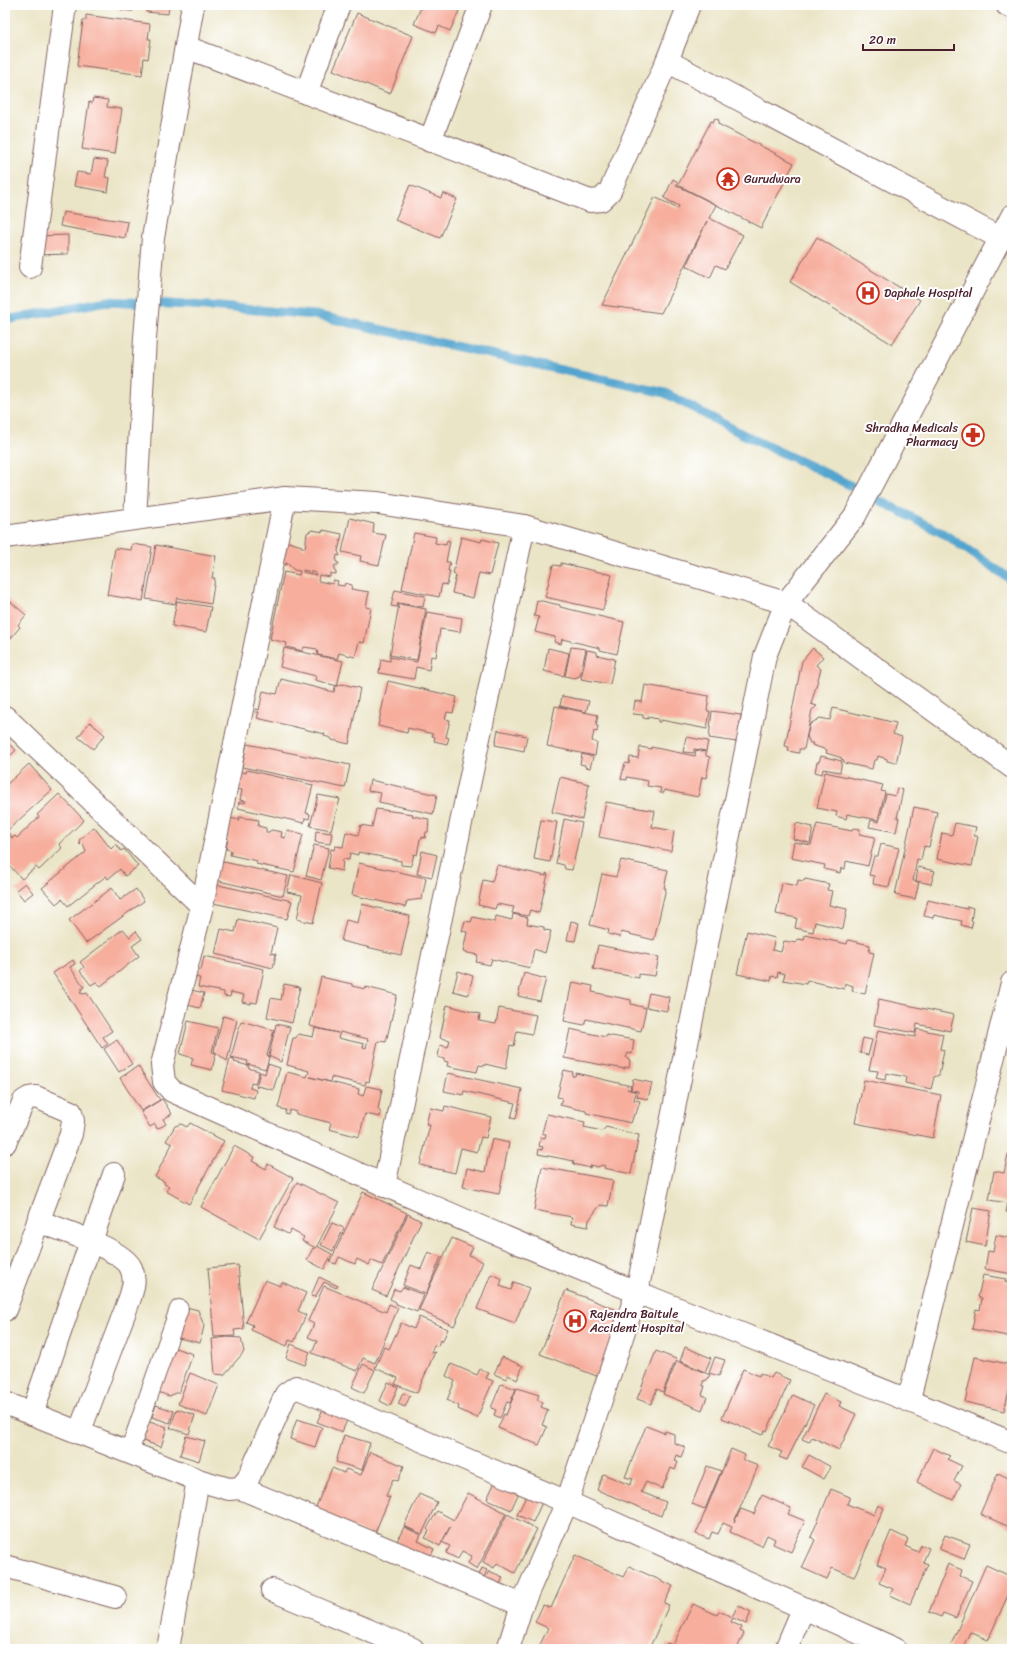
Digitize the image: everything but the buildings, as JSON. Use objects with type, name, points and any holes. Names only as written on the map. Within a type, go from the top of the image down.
[{"type":"street","points":[[30,267],[65,5]]},
{"type":"street","points":[[135,519],[145,338],[153,238],[193,5]]},
{"type":"street","points":[[306,93],[339,5]]},
{"type":"street","points":[[430,141],[482,5]]},
{"type":"street","points":[[186,48],[590,201],[601,200],[610,191],[667,61],[689,5]]},
{"type":"street","points":[[1007,5],[1012,7]]},
{"type":"street","points":[[667,61],[1000,238]]},
{"type":"street","points":[[508,1649],[522,1605],[567,1502],[637,1292],[765,656],[786,603],[855,516],[1012,216]]},
{"type":"street","points":[[285,498],[202,906],[162,1065],[164,1082],[172,1091],[384,1186],[637,1292],[909,1400],[1012,1443]]},
{"type":"street","points":[[5,537],[285,498],[378,503],[524,526],[786,603],[1012,767]]},
{"type":"street","points":[[384,1186],[524,526]]},
{"type":"street","points":[[5,717],[202,906]]},
{"type":"street","points":[[909,1400],[1012,983]]},
{"type":"street","points":[[5,1143],[24,1101],[29,1098],[36,1097],[71,1112],[73,1120],[72,1134],[5,1310]]},
{"type":"street","points":[[32,1414],[114,1174]]},
{"type":"street","points":[[38,1221],[91,1241],[118,1255],[131,1267],[134,1283],[130,1298],[79,1433]]},
{"type":"street","points":[[240,1488],[248,1479],[286,1394],[296,1387],[567,1502],[895,1649]]},
{"type":"street","points":[[5,1404],[198,1480],[229,1489],[240,1488],[522,1605]]},
{"type":"street","points":[[168,1649],[198,1480]]},
{"type":"street","points":[[5,1566],[115,1598]]},
{"type":"street","points":[[272,1590],[413,1649]]},
{"type":"street","points":[[786,1649],[803,1609]]},
{"type":"lane","points":[[129,1452],[179,1309]]},
{"type":"waterway","points":[[5,320],[107,301],[209,306],[315,315],[665,393],[748,437],[834,477],[944,534],[1012,580]]},
{"type":"place","name":"Gurudwara","points":[[728,179]]},
{"type":"place","name":"Daphale Hospital","points":[[868,293]]},
{"type":"place","name":"Shradha Medicals Pharmacy","points":[[973,435]]},
{"type":"place","name":"Rajendra Baitule Accident Hospital","points":[[575,1321]]}]
